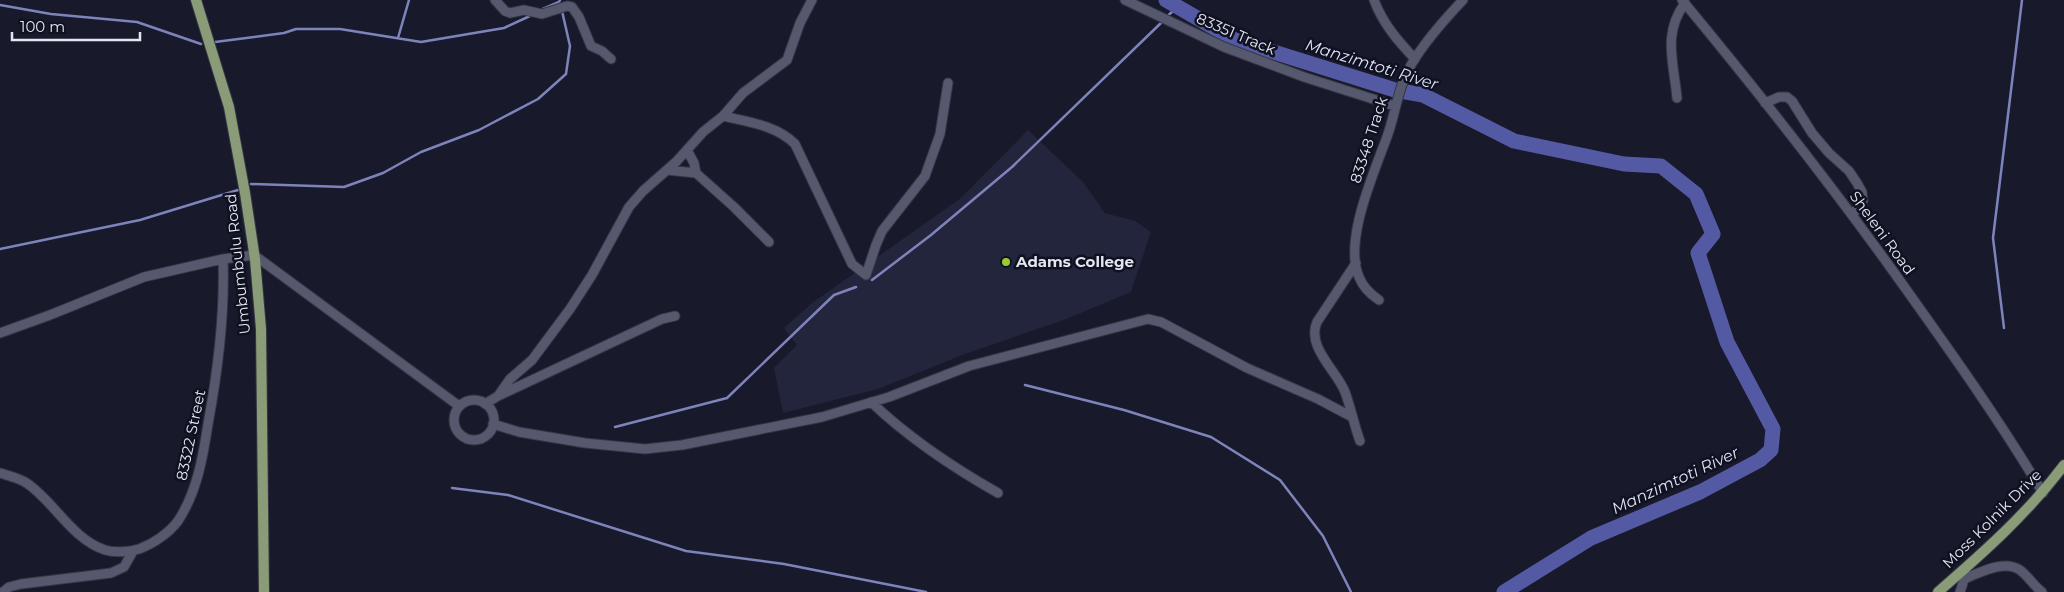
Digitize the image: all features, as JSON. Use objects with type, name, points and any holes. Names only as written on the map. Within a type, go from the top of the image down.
[{"type":"main road","name":"Umbumbulu Road","points":[[196,0],[228,107],[245,193],[254,255],[261,329],[264,592]]},
{"type":"main road","name":"Moss Kolnik Drive","points":[[1938,592],[1970,565],[2043,493],[2064,465]]},
{"type":"street","points":[[495,0],[505,11],[510,13],[524,10],[542,14],[567,6],[572,7],[579,17],[591,46],[602,51],[610,59]]},
{"type":"street","points":[[498,396],[510,379],[532,360],[570,309],[592,275],[629,207],[703,132],[723,116],[743,93],[787,60],[800,23],[812,0]]},
{"type":"street","name":"83351 Track","points":[[1125,0],[1224,47],[1304,77],[1395,106]]},
{"type":"street","points":[[1374,0],[1379,15],[1415,59]]},
{"type":"street","name":"83348 Track","points":[[1379,300],[1364,286],[1358,276],[1356,263],[1357,225],[1404,79],[1415,59],[1434,33],[1463,0]]},
{"type":"street","points":[[1677,98],[1670,46],[1675,18],[1684,2]]},
{"type":"street","name":"Sheleni Road","points":[[1684,2],[1852,215],[1974,384],[2043,493]]},
{"type":"street","points":[[723,116],[749,120],[764,126],[795,144],[852,264],[866,275],[882,231],[925,176],[940,134],[948,83]]},
{"type":"street","points":[[1765,103],[1779,97],[1787,97],[1829,153],[1849,171],[1863,197],[1861,205],[1852,215]]},
{"type":"street","points":[[687,150],[694,163],[696,173]]},
{"type":"street","points":[[666,170],[696,173],[769,242]]},
{"type":"street","points":[[0,333],[137,280],[223,259],[254,255],[459,406]]},
{"type":"street","name":"83322 Street","points":[[0,474],[27,482],[49,502],[77,533],[106,550],[132,551],[156,541],[177,522],[185,509],[202,462],[218,369],[223,259]]},
{"type":"street","points":[[1356,263],[1317,322],[1315,331],[1324,359],[1345,392],[1360,440]]},
{"type":"street","points":[[485,404],[498,396],[662,319],[676,316]]},
{"type":"street","points":[[493,424],[550,438],[646,449],[682,445],[791,424],[871,402],[970,366],[1132,321],[1148,319],[1161,322],[1247,368],[1311,396],[1352,417]]},
{"type":"street","points":[[474,400],[485,404],[492,412],[493,424],[488,433],[483,437],[472,439],[462,436],[455,427],[454,422],[454,416],[459,406],[474,400]]},
{"type":"street","points":[[871,402],[898,428],[936,455],[998,494]]},
{"type":"street","points":[[4,592],[9,587],[22,584],[111,573],[124,567],[132,551]]},
{"type":"street","points":[[1960,592],[1970,565]]},
{"type":"street","points":[[1964,579],[1998,567],[2010,566],[2019,569],[2042,592]]},
{"type":"shaded area","name":"Adams College","points":[[1028,130],[1083,182],[1105,213],[1135,221],[1151,232],[1131,292],[1069,318],[965,354],[878,389],[783,413],[774,368],[797,345],[784,328],[812,303],[961,198]]},
{"type":"waterway","points":[[398,38],[409,0]]},
{"type":"waterway","points":[[538,11],[560,0]]},
{"type":"waterway","name":"Manzimtoti River","points":[[1166,0],[1235,40],[1395,90],[1423,95],[1514,141],[1624,164],[1661,166],[1696,194],[1713,234],[1698,253],[1727,342],[1773,429],[1771,450],[1760,460],[1700,492],[1591,538],[1504,592]]},
{"type":"waterway","points":[[2004,328],[1993,238],[2022,0]]},
{"type":"waterway","points":[[0,5],[51,14],[137,22],[201,44]]},
{"type":"waterway","points":[[1166,17],[1178,7]]},
{"type":"waterway","points":[[251,184],[344,187],[383,173],[421,152],[479,130],[538,99],[566,74],[570,46],[562,11]]},
{"type":"waterway","points":[[215,42],[284,33],[296,29],[340,29],[421,42],[504,28],[532,15]]},
{"type":"waterway","points":[[872,280],[931,235],[1012,167],[1162,22]]},
{"type":"waterway","points":[[0,249],[140,220],[238,190]]},
{"type":"waterway","points":[[615,427],[727,398],[834,295],[856,287]]},
{"type":"waterway","points":[[1025,385],[1124,410],[1211,437],[1280,480],[1323,536],[1351,592]]},
{"type":"waterway","points":[[452,488],[508,495],[686,551],[784,564],[926,592]]},
{"type":"place","name":"Adams College","points":[[1006,262]]}]
